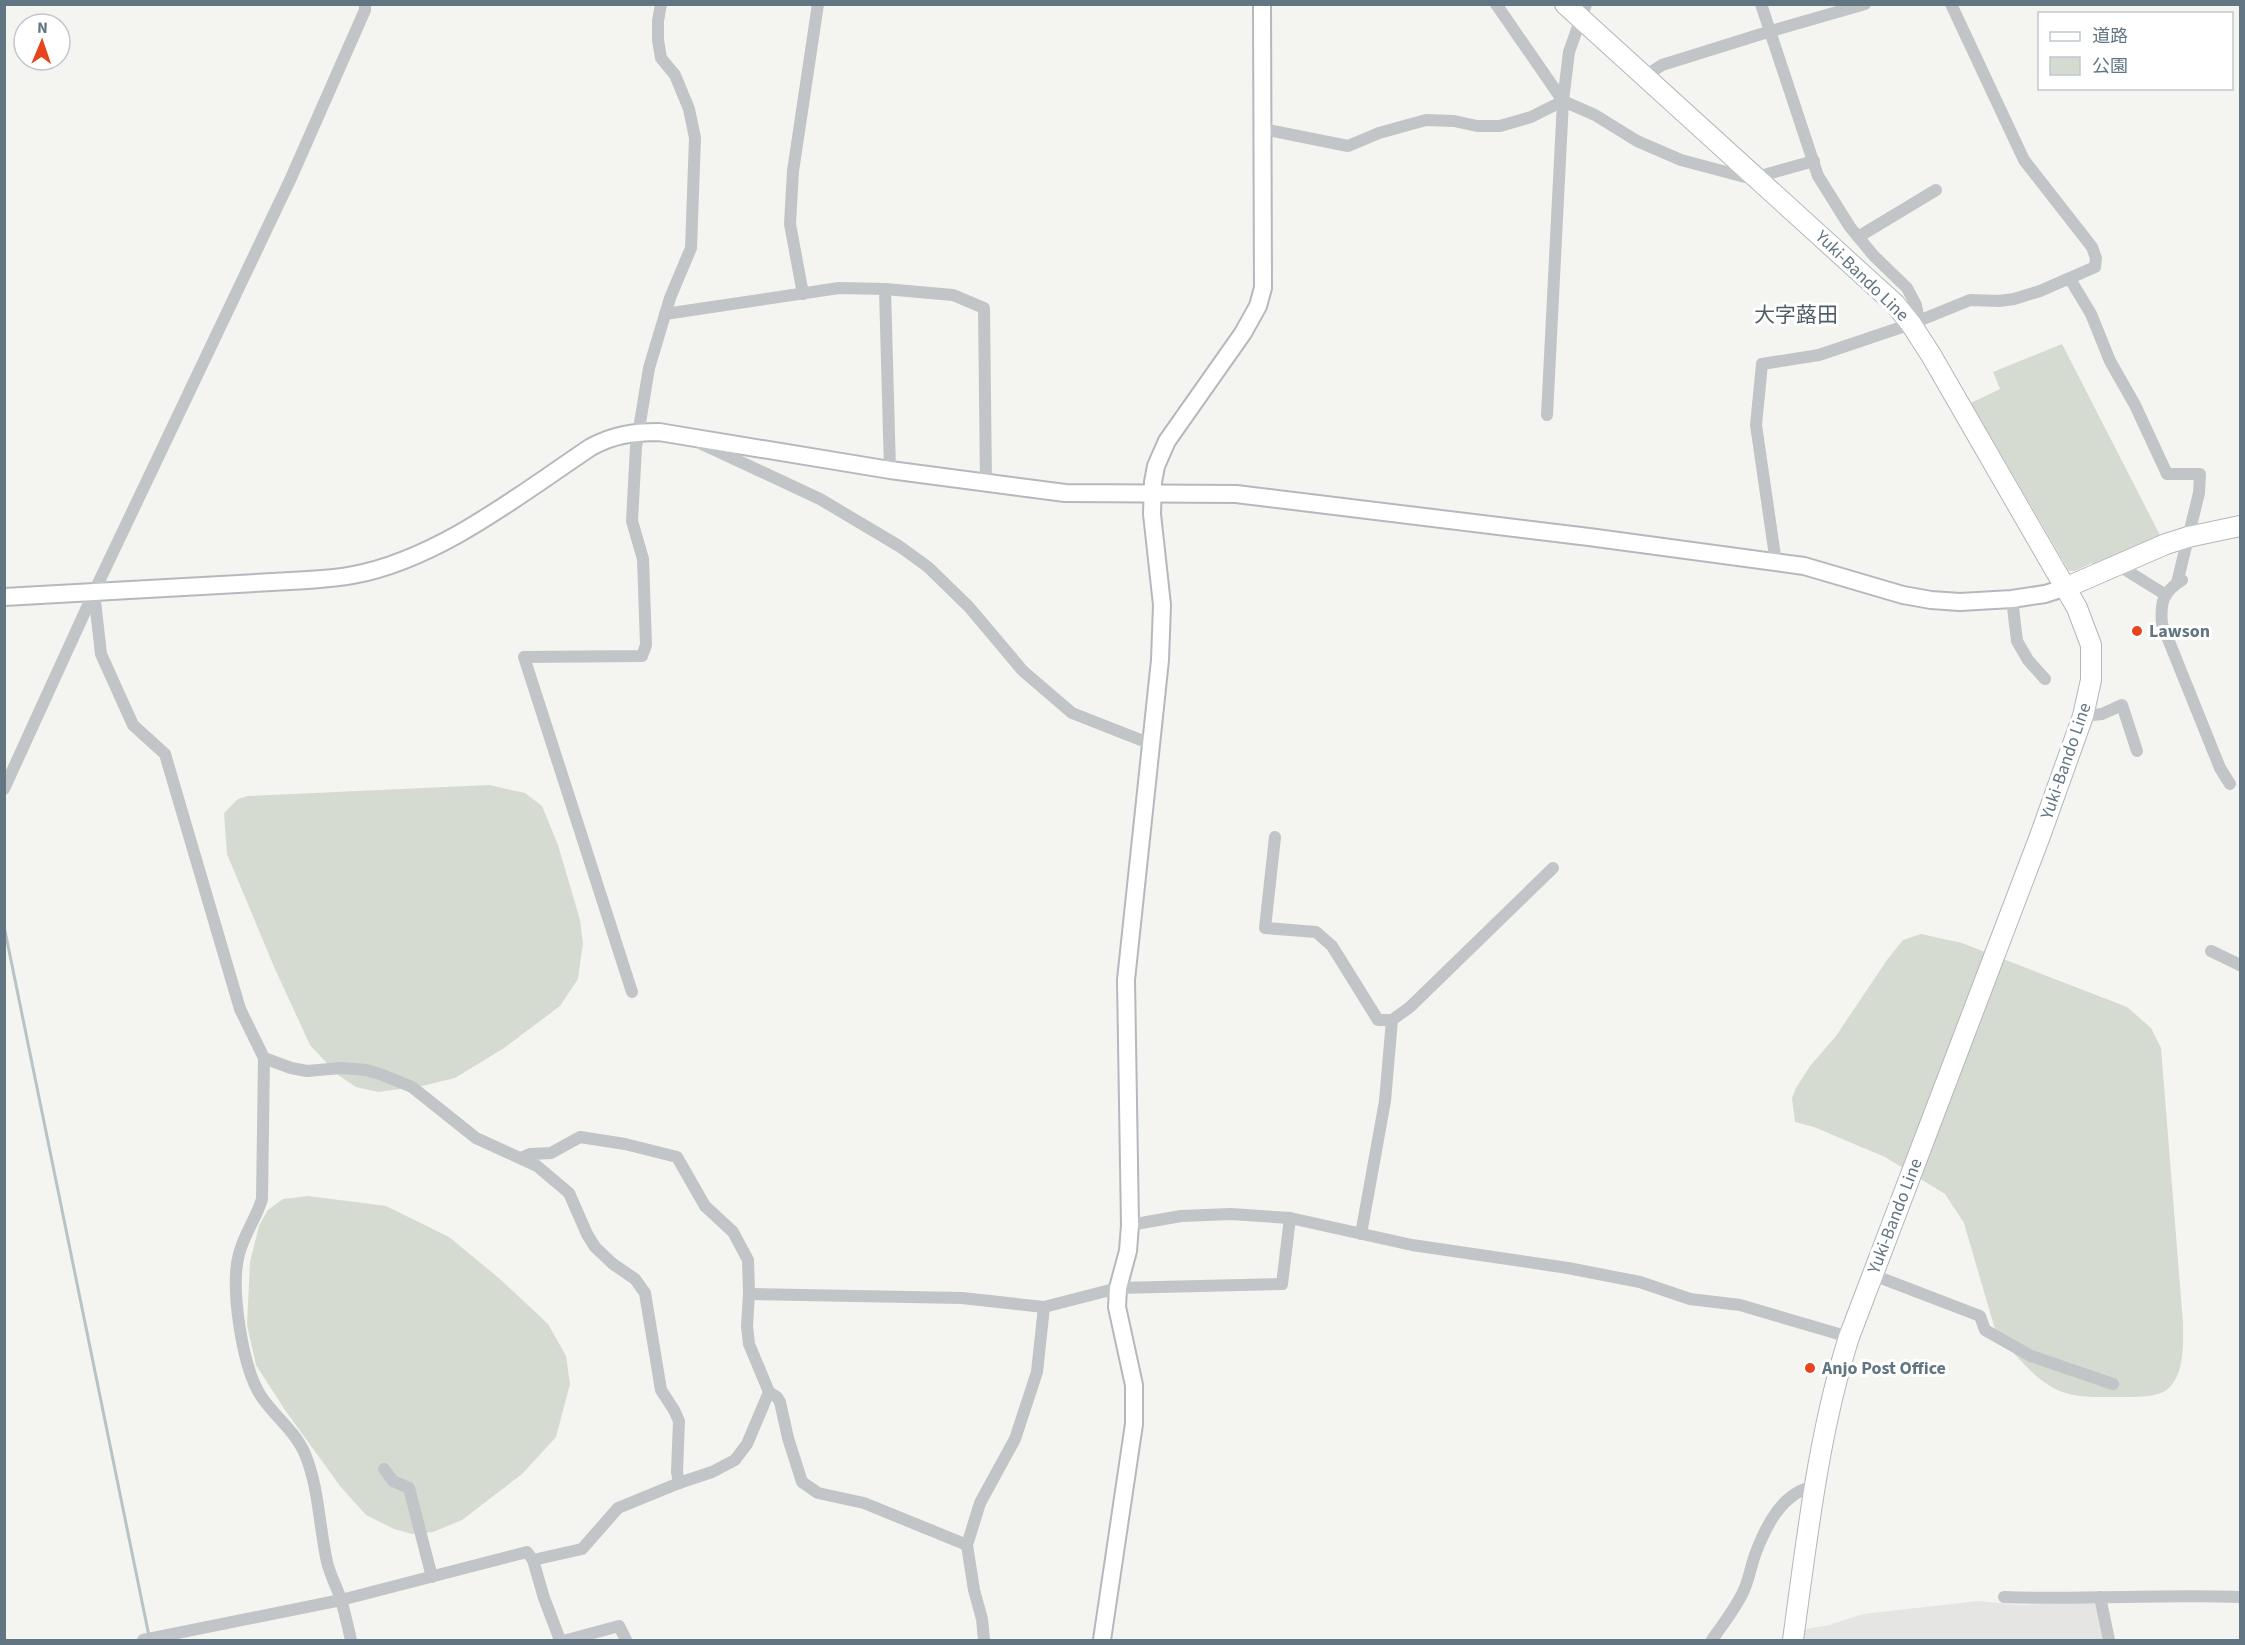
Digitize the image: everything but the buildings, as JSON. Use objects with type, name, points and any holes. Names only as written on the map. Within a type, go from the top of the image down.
[{"type":"main road","name":"Yuki-Bando Line","points":[[1577,9],[1645,76],[1915,322],[2067,587],[2087,630],[2092,655],[2091,680],[2083,716],[2040,836],[1849,1337],[1830,1405],[1793,1641]]},
{"type":"main road","points":[[2067,587],[2116,564],[2188,537],[2241,526]]},
{"type":"street","points":[[4,789],[94,592],[291,178],[365,10],[365,4]]},
{"type":"street","points":[[632,992],[524,657],[642,656],[645,651],[642,559],[632,521],[638,432],[649,368],[670,298],[691,248],[695,138],[689,109],[675,75],[661,58],[658,21],[661,4]]},
{"type":"street","points":[[803,294],[790,224],[793,171],[818,4]]},
{"type":"street","points":[[1102,1641],[1134,1424],[1134,1385],[1117,1307],[1118,1288],[1128,1251],[1130,1225],[1126,980],[1160,660],[1162,605],[1152,493],[1156,466],[1167,441],[1243,333],[1258,306],[1263,288],[1262,4]]},
{"type":"street","points":[[1496,4],[1563,101],[1595,115],[1637,141],[1680,159],[1725,172],[1757,177],[1814,161]]},
{"type":"street","points":[[1761,4],[1818,176],[1858,237],[1907,288],[1916,305],[1915,322]]},
{"type":"street","points":[[1645,76],[1662,65],[1865,4]]},
{"type":"street","points":[[1776,562],[1756,425],[1762,364],[1819,355],[1915,322],[1960,302],[2014,299],[2070,279],[2095,267],[2096,258],[2092,247],[2024,160],[1951,4]]},
{"type":"street","points":[[1547,415],[1563,101],[1577,9]]},
{"type":"street","points":[[1263,129],[1348,146],[1379,133],[1426,120],[1454,121],[1477,126],[1500,126],[1531,117],[1563,101]]},
{"type":"street","points":[[1858,237],[1936,190]]},
{"type":"street","points":[[2070,279],[2091,314],[2110,360],[2164,469],[2170,475],[2200,474],[2199,493],[2188,537],[2182,580],[2162,601],[2162,624],[2220,768],[2230,784]]},
{"type":"street","points":[[665,314],[839,288],[953,295],[984,308],[986,484]]},
{"type":"street","points":[[885,290],[890,470]]},
{"type":"street","points":[[4,597],[333,578],[371,570],[409,558],[445,541],[606,439],[638,432],[659,432],[890,470],[1065,493],[1236,494],[1566,534],[1803,566],[1903,596],[1931,600],[1960,602],[2012,599],[2045,594],[2067,587]]},
{"type":"street","points":[[686,436],[820,499],[899,546],[928,567],[969,607],[1023,671],[1072,713],[1150,744]]},
{"type":"street","points":[[2116,564],[2166,595]]},
{"type":"street","points":[[94,592],[101,654],[133,725],[165,754],[240,1009],[264,1058],[262,1199],[238,1260],[239,1324],[244,1357],[253,1383],[305,1455],[317,1498],[328,1567],[341,1600],[351,1641]]},
{"type":"street","points":[[2012,599],[2017,641],[2028,660],[2045,679]]},
{"type":"street","points":[[2083,716],[2103,714],[2122,705],[2137,751]]},
{"type":"street","points":[[1275,837],[1265,928],[1316,932],[1332,946],[1378,1020],[1392,1020],[1410,1007],[1552,868]]},
{"type":"street","points":[[2211,951],[2241,965]]},
{"type":"street","points":[[1361,1234],[1385,1101],[1392,1020]]},
{"type":"street","points":[[264,1058],[299,1070],[341,1068],[380,1074],[412,1088],[476,1138],[537,1166],[569,1193],[587,1234],[596,1247],[613,1264],[635,1278],[644,1290],[660,1386],[678,1421],[677,1472],[679,1483]]},
{"type":"street","points":[[521,1158],[530,1154],[551,1153],[580,1137],[626,1144],[677,1157],[705,1206],[732,1232],[748,1260],[749,1344],[769,1392],[780,1402],[800,1478],[806,1486],[818,1493],[864,1503],[967,1545]]},
{"type":"street","points":[[1130,1225],[1181,1216],[1231,1214],[1290,1218],[1412,1245],[1568,1268],[1640,1282],[1690,1299],[1740,1305],[1849,1337]]},
{"type":"street","points":[[749,1294],[962,1298],[1044,1307],[1118,1288],[1282,1284],[1290,1218]]},
{"type":"street","points":[[1873,1275],[1980,1316],[1984,1330],[2031,1356],[2113,1384]]},
{"type":"street","points":[[984,1641],[982,1618],[974,1590],[967,1545],[980,1503],[1015,1439],[1037,1372],[1044,1307]]},
{"type":"street","points":[[533,1560],[560,1556],[582,1549],[618,1508],[712,1472],[735,1460],[747,1444],[769,1392]]},
{"type":"street","points":[[384,1469],[393,1481],[409,1488],[432,1577]]},
{"type":"street","points":[[1712,1641],[1744,1589],[1756,1553],[1782,1504],[1792,1494],[1816,1486]]},
{"type":"street","points":[[143,1641],[341,1600],[527,1551],[533,1560],[560,1641]]},
{"type":"street","points":[[2004,1597],[2056,1599],[2165,1595],[2241,1597]]},
{"type":"street","points":[[2100,1597],[2109,1641]]},
{"type":"street","points":[[567,1641],[619,1626],[626,1641]]},
{"type":"shaded area","points":[[1978,1601],[2021,1605],[2097,1601],[2104,1640],[1803,1640],[1805,1629],[1829,1625],[1863,1614]]},
{"type":"green space","points":[[2062,344],[2163,541],[2095,567],[2092,563],[2075,571],[2069,571],[1971,403],[2000,389],[1993,372]]},
{"type":"green space","points":[[489,785],[525,793],[542,806],[558,845],[580,920],[583,943],[578,979],[560,1006],[504,1048],[455,1078],[422,1086],[378,1092],[356,1087],[338,1075],[310,1045],[275,969],[227,854],[224,813],[238,799],[248,796]]},
{"type":"green space","points":[[1921,934],[1962,943],[2127,1007],[2151,1028],[2161,1048],[2183,1323],[2183,1349],[2178,1374],[2165,1391],[2142,1397],[2093,1397],[2068,1394],[2046,1384],[2014,1353],[1994,1326],[1964,1223],[1945,1194],[1885,1157],[1814,1127],[1795,1122],[1792,1098],[1810,1066],[1836,1036],[1903,940]]},
{"type":"green space","points":[[308,1196],[386,1206],[449,1237],[500,1279],[548,1324],[566,1356],[570,1384],[556,1437],[522,1474],[462,1520],[433,1532],[412,1534],[394,1529],[366,1515],[340,1486],[285,1410],[256,1365],[247,1325],[250,1262],[259,1226],[268,1210],[283,1199]]},
{"type":"waterway","points":[[4,926],[149,1636]]},
{"type":"place","name":"Lawson","points":[[2137,631]]},
{"type":"place","name":"Anjo Post Office","points":[[1810,1368]]},
{"type":"district","name":"大字蕗田","points":[[1796,315]]}]
